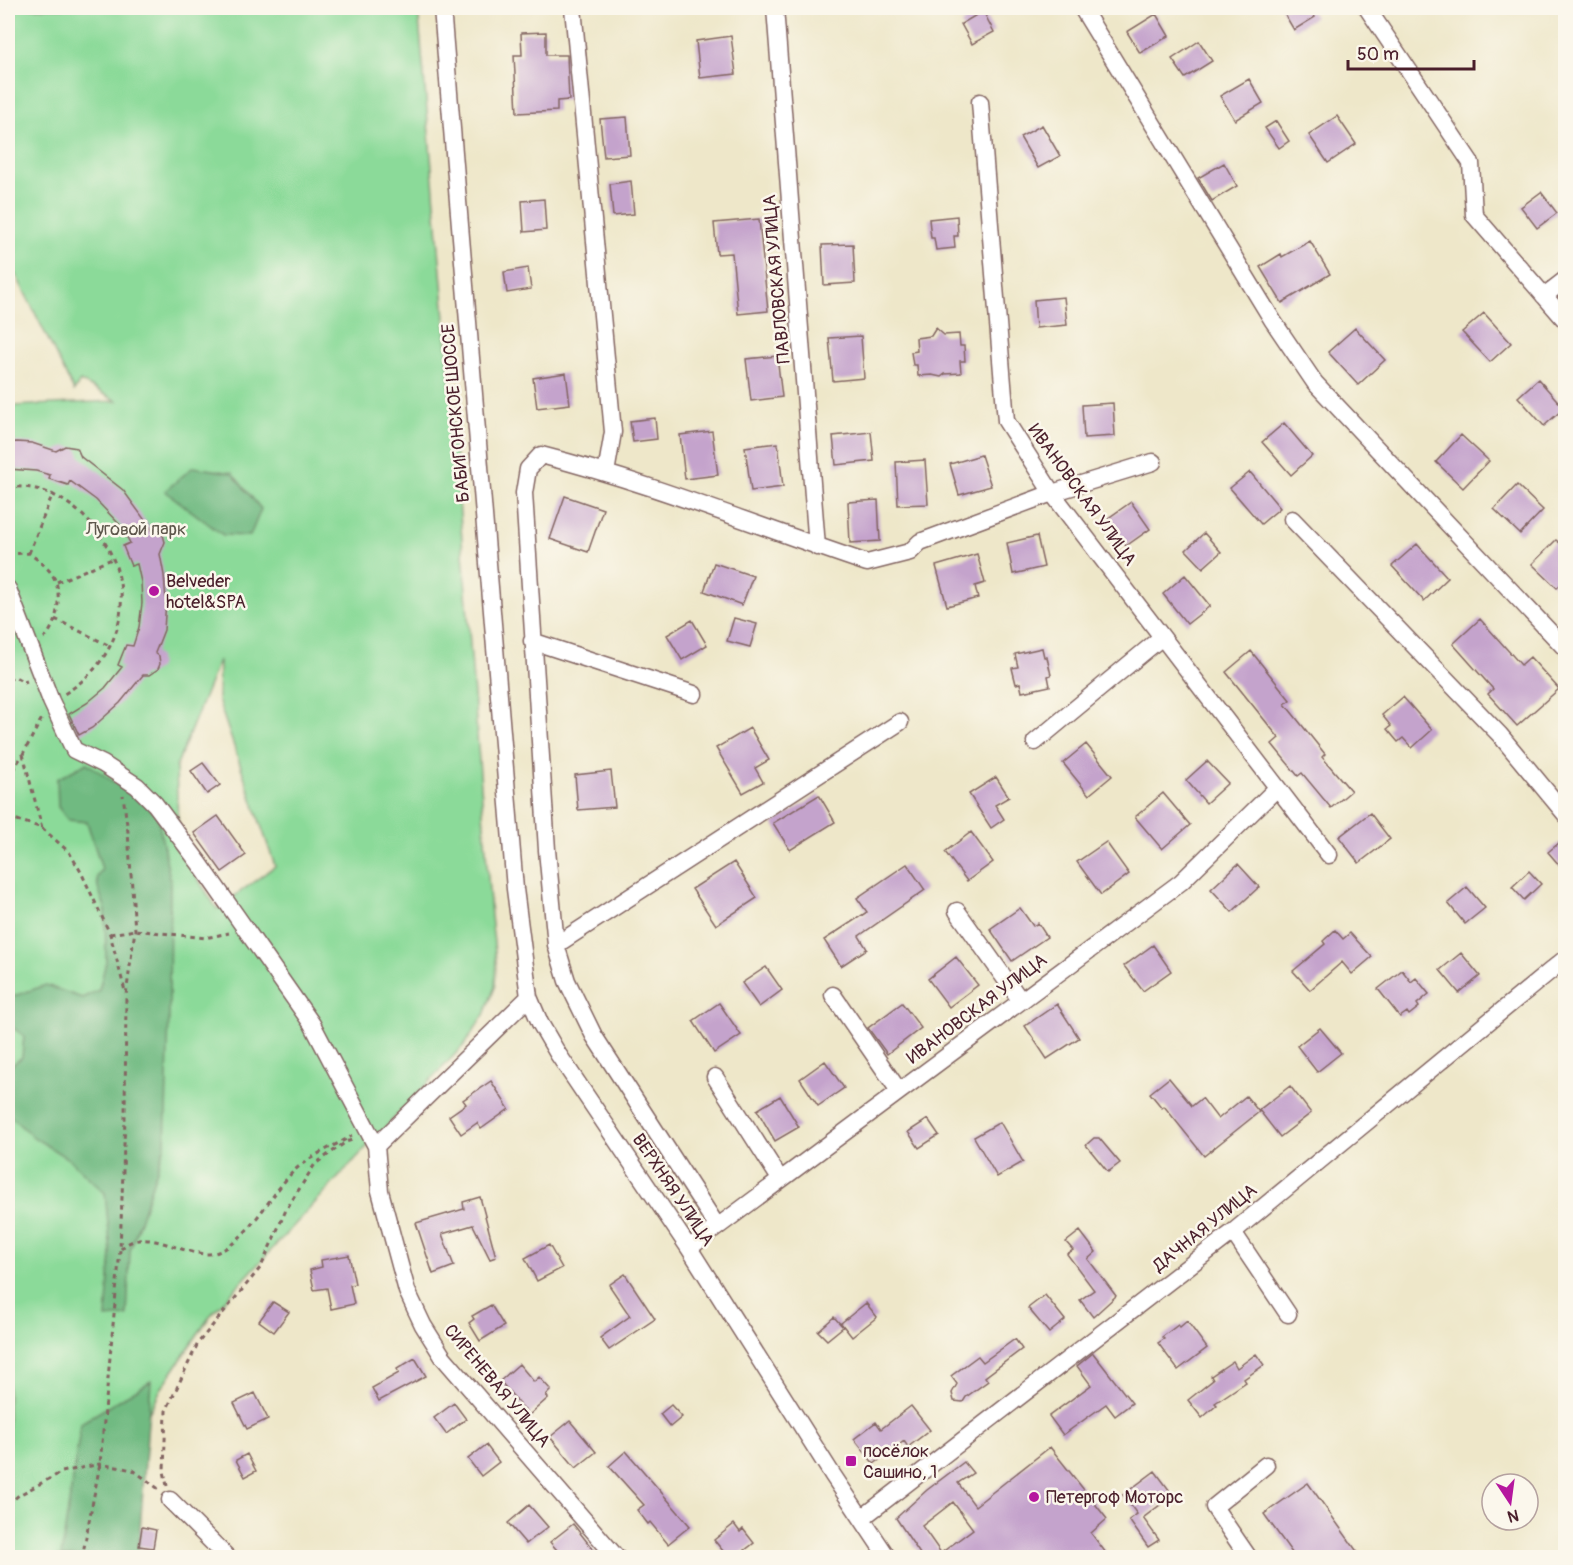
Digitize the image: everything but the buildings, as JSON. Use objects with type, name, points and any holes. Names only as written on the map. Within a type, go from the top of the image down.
[{"type":"street","name":"БАБИГОНСКОЕ ШОССЕ","points":[[442,8],[509,814]]},
{"type":"street","points":[[573,8],[613,432],[606,473]]},
{"type":"street","name":"ПАВЛОВСКАЯ УЛИЦА","points":[[775,8],[817,547]]},
{"type":"street","points":[[1082,8],[1274,321],[1315,383],[1566,649]]},
{"type":"street","points":[[1367,8],[1471,164],[1474,215],[1566,321]]},
{"type":"street","name":"ИВАНОВСКАЯ УЛИЦА","points":[[980,102],[1006,421],[1052,493],[1276,789],[1329,855]]},
{"type":"street","points":[[1544,296],[1566,279]]},
{"type":"street","points":[[717,1226],[594,1035],[567,981],[556,945],[532,641],[524,493],[528,469],[541,455],[606,473],[867,563],[910,552],[920,542],[1052,493],[1153,462]]},
{"type":"street","points":[[1292,519],[1500,735],[1566,815]]},
{"type":"street","points":[[8,589],[51,701],[74,750],[137,786],[155,804],[312,1024],[371,1136],[529,997]]},
{"type":"street","points":[[1035,742],[1162,637]]},
{"type":"street","points":[[532,641],[694,694]]},
{"type":"street","points":[[556,945],[900,722]]},
{"type":"street","name":"ИВАНОВСКАЯ УЛИЦА","points":[[689,1248],[1181,882],[1276,789]]},
{"type":"street","name":"ВЕРХНЯЯ УЛИЦА","points":[[509,814],[517,911],[529,997],[540,1023],[558,1054],[689,1248],[832,1474],[888,1557]]},
{"type":"street","points":[[957,911],[1021,1001]]},
{"type":"street","name":"ДАЧНАЯ УЛИЦА","points":[[862,1518],[1233,1232],[1566,958]]},
{"type":"street","points":[[833,995],[899,1091]]},
{"type":"street","points":[[715,1077],[780,1179]]},
{"type":"street","name":"СИРЕНЕВАЯ УЛИЦА","points":[[371,1136],[390,1234],[407,1291],[423,1325],[443,1357],[617,1557]]},
{"type":"street","points":[[1233,1232],[1288,1314]]},
{"type":"street","points":[[1249,1557],[1214,1507],[1266,1465]]},
{"type":"street","points":[[170,1500],[228,1557]]},
{"type":"path","points":[[8,487],[33,488],[53,493],[90,522],[106,542],[114,558],[122,604],[120,620],[110,646],[96,669],[80,684],[51,701],[8,777]]},
{"type":"path","points":[[29,553],[53,493]]},
{"type":"path","points":[[8,554],[29,553],[49,569],[57,582],[58,601],[54,619],[48,634],[31,649]]},
{"type":"path","points":[[57,582],[114,558]]},
{"type":"path","points":[[54,619],[110,646]]},
{"type":"path","points":[[23,754],[42,828]]},
{"type":"path","points":[[82,1557],[100,1464],[120,1250],[125,1118],[126,995],[135,930],[128,832],[120,775]]},
{"type":"path","points":[[8,817],[42,828],[69,852],[110,934],[126,995]]},
{"type":"path","points":[[110,934],[135,930],[205,938],[246,929]]},
{"type":"path","points":[[120,1250],[132,1241],[150,1240],[167,1242],[194,1254],[219,1252],[236,1241],[296,1169],[371,1136]]},
{"type":"path","points":[[170,1500],[164,1471],[166,1411],[198,1342],[261,1268],[286,1210],[315,1164],[346,1143],[371,1136]]},
{"type":"path","points":[[8,1504],[19,1495],[62,1472],[100,1464],[133,1470],[170,1500]]},
{"type":"green space","name":"Луговой парк","points":[[8,8],[418,8],[496,961],[495,987],[484,1015],[464,1045],[210,1316],[161,1389],[77,1557],[8,1557],[8,401],[13,406],[117,401],[80,381],[74,391],[17,277],[8,266]],"holes":[[[219,660],[218,700],[275,866],[217,909],[179,849],[176,767]]]},
{"type":"green space","points":[[193,467],[232,473],[261,509],[250,536],[223,535],[165,491]]},
{"type":"green space","points":[[87,763],[157,814],[170,879],[165,1145],[130,1251],[127,1316],[106,1318],[111,1253],[105,1193],[70,1160],[33,1137],[8,1114],[8,1068],[22,1057],[24,1036],[8,1024],[8,998],[46,985],[82,998],[99,990],[106,962],[105,907],[98,888],[97,877],[102,869],[87,822],[68,820],[58,807],[57,779]]},
{"type":"green space","points":[[151,1381],[138,1557],[61,1557],[81,1423]]},
{"type":"place","name":"Belveder hotel&SPA","points":[[154,591]]},
{"type":"place","name":"посёлок Сашино, 1","points":[[851,1461]]},
{"type":"place","name":"Петергоф Моторс","points":[[1034,1497]]}]
